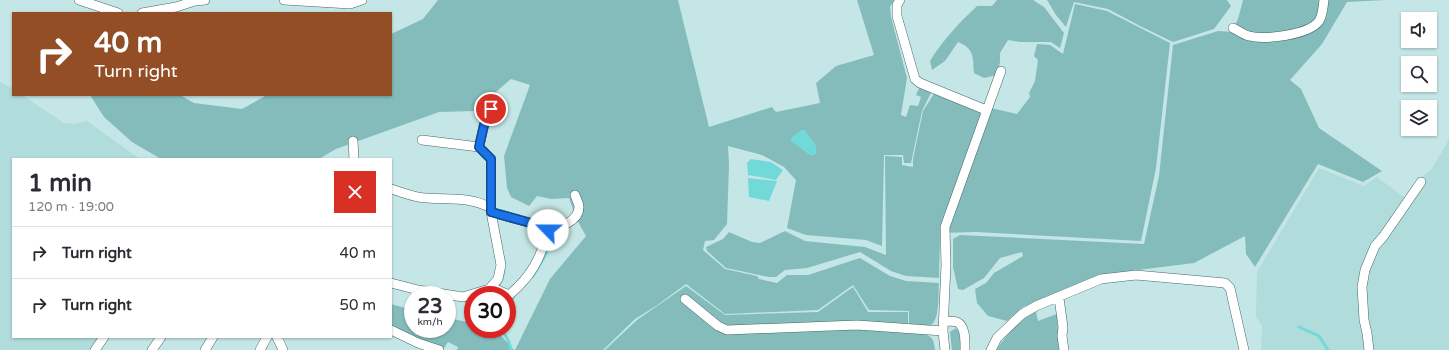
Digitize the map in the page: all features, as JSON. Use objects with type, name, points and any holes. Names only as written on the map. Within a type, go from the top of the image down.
[{"type":"street","points":[[79,0],[115,12]]},
{"type":"street","points":[[148,12],[205,0]]},
{"type":"street","points":[[284,0],[350,4],[362,0]]},
{"type":"street","points":[[900,0],[897,5],[897,16],[915,79],[920,83],[986,110]]},
{"type":"street","points":[[1233,28],[1247,36],[1261,38],[1294,34],[1308,29],[1317,23],[1321,18],[1324,0]]},
{"type":"street","points":[[945,350],[943,331],[946,265],[945,227],[1000,72]]},
{"type":"street","points":[[479,147],[484,125],[491,109]]},
{"type":"street","points":[[422,140],[479,147],[491,159],[491,210],[501,265],[495,286]]},
{"type":"street","points":[[353,141],[354,158]]},
{"type":"street","points":[[1368,350],[1362,288],[1365,270],[1375,246],[1383,237],[1421,182]]},
{"type":"street","points":[[392,189],[426,198],[456,198],[480,202],[491,210],[538,225],[548,230],[562,226],[573,220],[578,213],[579,206],[575,195]]},
{"type":"street","points":[[516,290],[520,287],[534,268],[543,251],[548,230]]},
{"type":"street","points":[[992,350],[998,338],[1022,314],[1036,306],[1059,298],[1101,279],[1136,275],[1225,283],[1230,288],[1244,350]]},
{"type":"street","points":[[392,283],[418,290],[464,297]]},
{"type":"street","points":[[1059,298],[1063,327],[1062,336],[1064,350]]},
{"type":"street","points":[[685,299],[718,326],[727,330],[857,325],[943,331]]},
{"type":"street","points":[[944,321],[957,322],[962,326],[964,331],[965,350]]},
{"type":"street","points":[[392,330],[418,343],[439,350]]},
{"type":"street","points":[[95,350],[103,338]]},
{"type":"street","points":[[152,350],[160,338]]},
{"type":"street","points":[[204,350],[212,338]]},
{"type":"street","points":[[260,350],[261,338]]},
{"type":"street","points":[[260,350],[266,338]]},
{"type":"street","points":[[277,338],[283,350]]},
{"type":"shaded area","points":[[438,0],[678,0],[709,127],[772,107],[776,112],[820,103],[816,83],[836,66],[874,55],[857,0],[894,0],[890,7],[891,17],[907,78],[901,115],[906,117],[910,105],[918,106],[921,97],[916,95],[920,86],[932,91],[922,111],[911,163],[904,163],[903,155],[884,155],[882,246],[866,240],[806,235],[787,228],[796,180],[784,167],[762,155],[728,146],[729,165],[727,224],[714,240],[705,241],[703,250],[725,269],[757,276],[759,279],[777,283],[787,275],[808,275],[860,258],[890,276],[906,281],[939,283],[937,312],[934,322],[926,327],[909,325],[909,311],[869,310],[853,285],[818,310],[725,314],[686,284],[635,319],[603,350],[515,350],[550,279],[586,236],[577,220],[569,198],[551,199],[537,196],[529,206],[511,197],[507,188],[504,156],[530,85],[511,79],[474,111],[439,112],[336,149],[321,158],[159,158],[132,142],[104,117],[91,96],[182,96],[194,103],[242,109],[265,96],[392,96],[392,34],[423,19]]},
{"type":"shaded area","points":[[997,0],[1033,0],[1044,7],[1064,33],[1060,48],[1051,42],[1020,42],[1008,40],[1000,53],[1000,62],[997,75],[984,78],[974,73],[973,58],[970,50],[958,42],[945,61],[932,70],[930,61],[940,46],[958,25],[977,6],[992,6]]},
{"type":"shaded area","points":[[1047,0],[1227,0],[1231,6],[1214,29],[1173,42],[1108,9],[1074,2],[1066,27],[1056,15]]},
{"type":"shaded area","points":[[1243,0],[1385,0],[1347,2],[1322,44],[1290,80],[1301,89],[1319,128],[1382,171],[1363,182],[1318,164],[1255,267],[1246,254],[1245,236],[1194,263],[1098,275],[1023,307],[1007,321],[988,316],[977,303],[975,289],[986,283],[994,273],[1023,256],[1022,252],[1000,258],[984,278],[963,290],[958,289],[953,267],[953,239],[960,235],[1144,244],[1159,176],[1173,45],[1218,31],[1232,32],[1238,19]]},
{"type":"shaded area","points":[[1075,4],[1107,11],[1170,43],[1156,168],[1141,241],[976,232],[940,233],[939,278],[906,276],[891,271],[860,252],[807,268],[785,270],[776,277],[769,277],[726,268],[707,251],[706,247],[723,239],[729,232],[752,242],[760,243],[785,231],[805,241],[865,247],[886,255],[885,156],[902,157],[902,165],[913,167],[913,159],[923,111],[935,92],[1017,114],[1030,97],[1029,93],[1035,81],[1038,60],[1034,56],[1037,44],[1050,45],[1063,54]]},
{"type":"shaded area","points":[[0,82],[12,88],[12,96],[24,96],[64,123],[74,124],[87,121],[139,158],[12,158],[12,338],[97,338],[89,350],[0,350]]},
{"type":"shaded area","points":[[801,130],[805,130],[816,146],[816,154],[811,156],[791,141],[791,138]]},
{"type":"shaded area","points":[[1449,137],[1449,350],[1261,350],[1262,326],[1256,316],[1257,272],[1319,168],[1364,186],[1377,177],[1405,198],[1420,178],[1431,170]]},
{"type":"shaded area","points":[[751,159],[771,162],[783,170],[776,180],[748,175],[747,163]]},
{"type":"shaded area","points":[[748,178],[777,181],[769,201],[749,197]]},
{"type":"shaded area","points":[[686,286],[725,315],[818,312],[853,287],[868,312],[908,312],[908,332],[923,334],[930,337],[933,340],[935,350],[605,350],[637,320]]},
{"type":"shaded area","points":[[392,304],[404,308],[404,331],[392,325]]},
{"type":"shaded area","points":[[1036,311],[1038,321],[1057,314],[1059,350],[996,350],[1014,328]]},
{"type":"shaded area","points":[[456,320],[464,321],[464,338],[503,338],[514,350],[457,350],[458,347],[448,342],[443,350],[418,338],[456,338]]},
{"type":"shaded area","points":[[956,328],[959,332],[961,350],[952,350],[950,332]]},
{"type":"waterway","points":[[533,276],[545,256],[553,235]]},
{"type":"waterway","points":[[498,286],[503,277],[504,270]]},
{"type":"waterway","points":[[1299,327],[1319,336],[1328,350]]},
{"type":"waterway","points":[[507,338],[511,350]]},
{"type":"route","points":[[491,109],[484,125],[479,147],[491,159],[491,212],[538,225],[548,230]]}]
